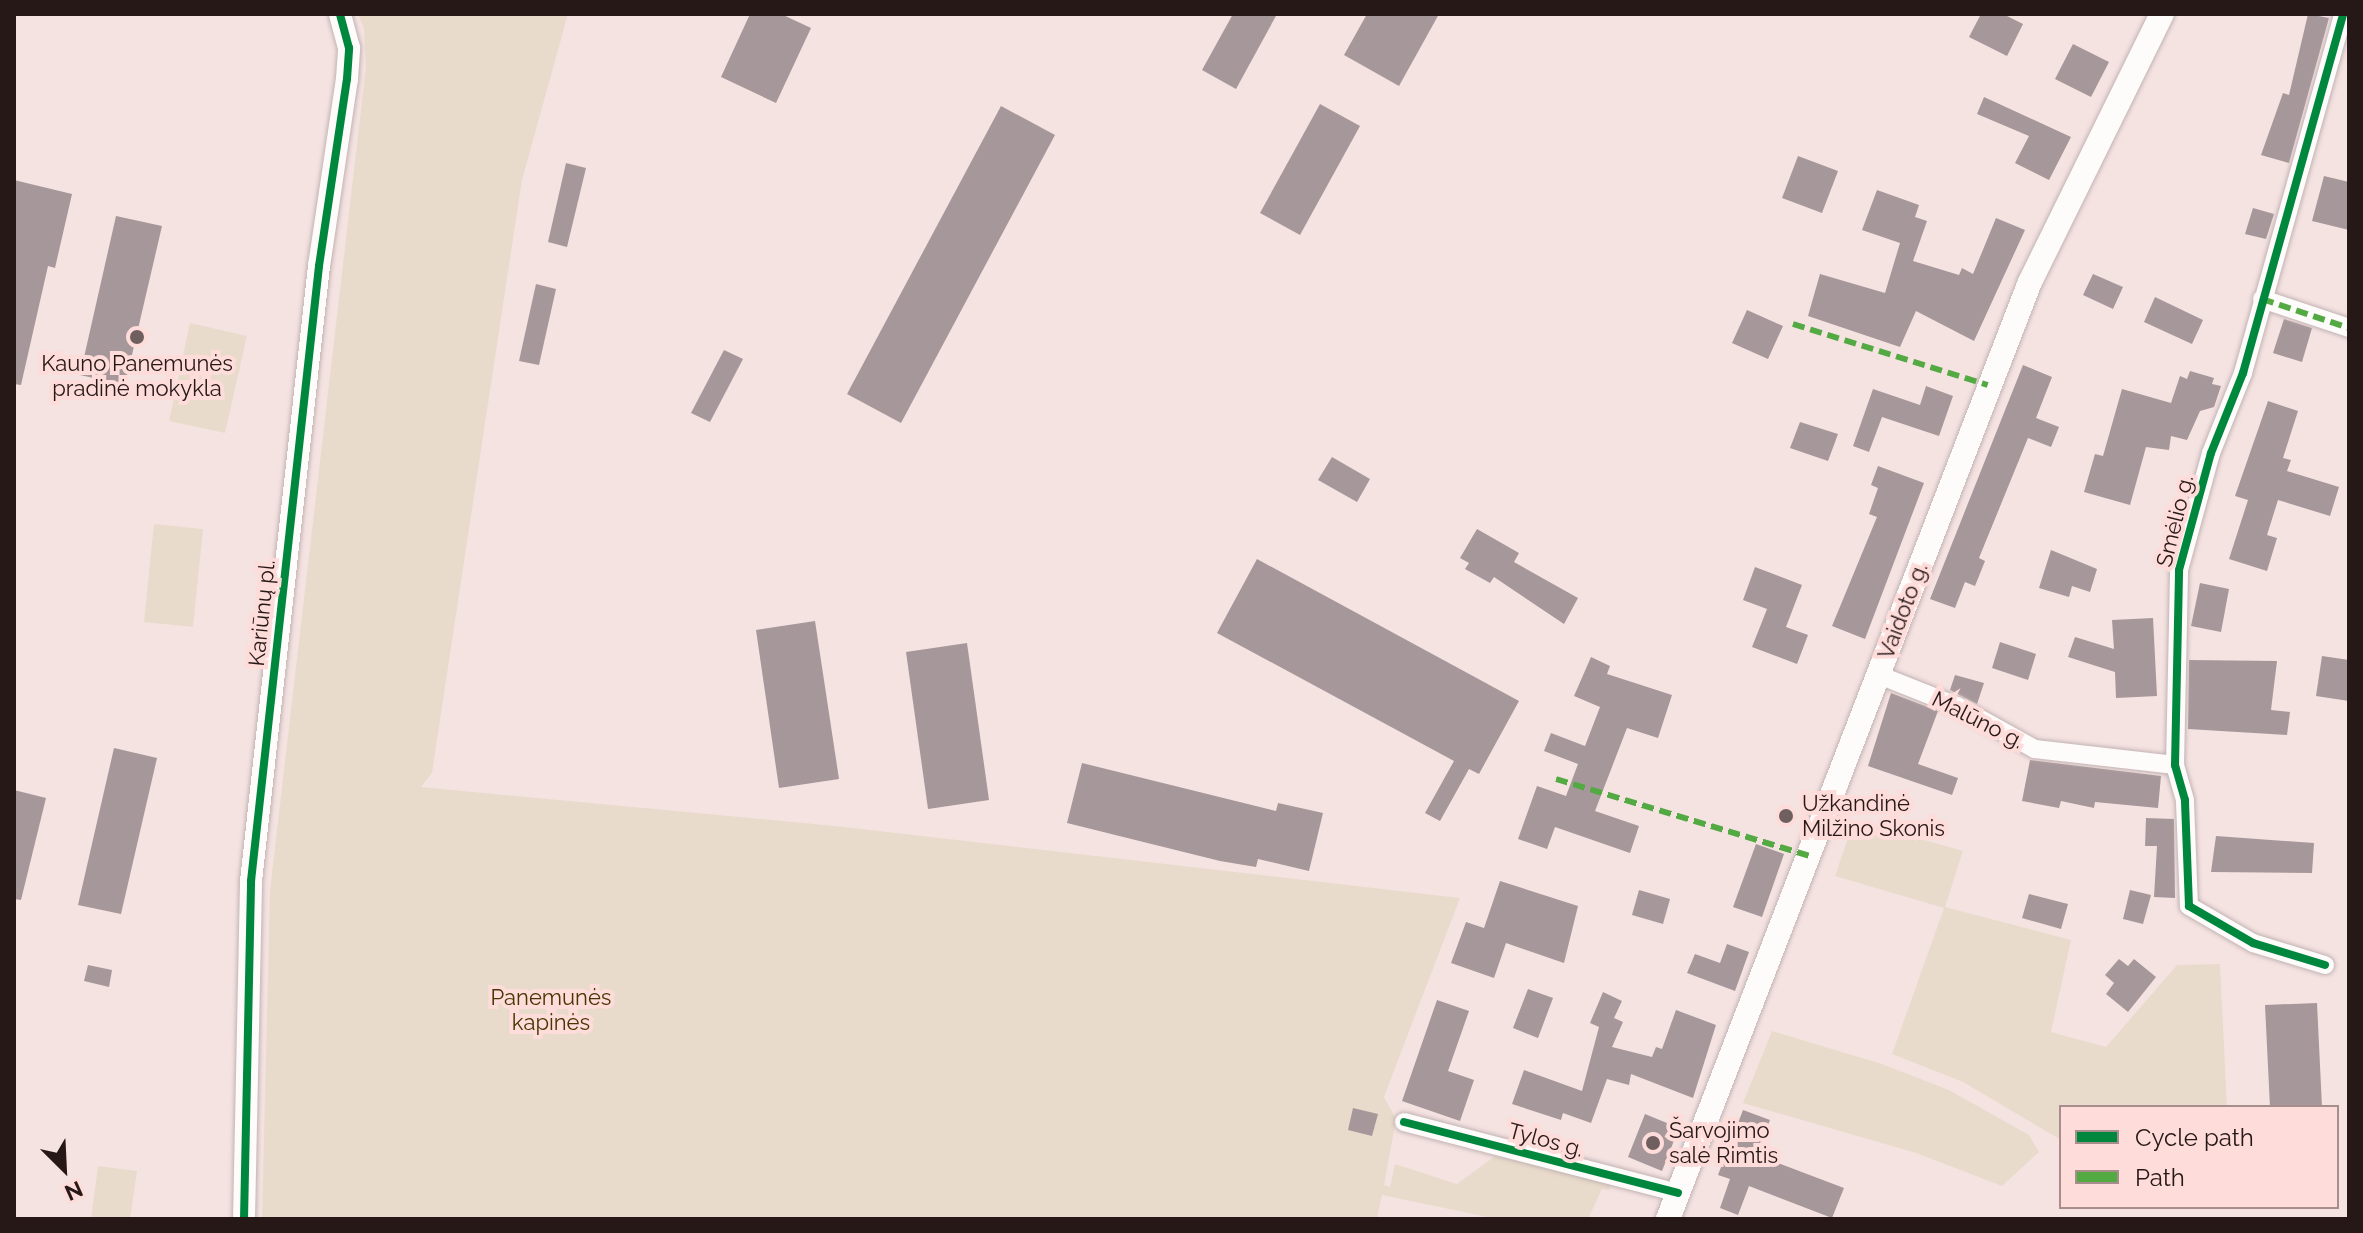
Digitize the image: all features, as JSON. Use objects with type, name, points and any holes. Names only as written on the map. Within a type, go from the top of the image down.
[{"type":"main road","name":"Vaidoto g.","points":[[1668,1219],[2030,282],[2162,14]]},
{"type":"street","name":"Kariūnų pl.","points":[[244,1219],[251,881],[319,266],[347,79],[349,48],[340,14]]},
{"type":"street","name":"Smėlio g.","points":[[2325,965],[2253,943],[2189,906],[2185,800],[2175,765],[2179,570],[2211,453],[2243,373],[2343,14]]},
{"type":"street","points":[[2262,299],[2349,328]]},
{"type":"street","name":"Malūno g.","points":[[1879,675],[1957,706],[2035,749],[2175,765]]},
{"type":"street","name":"Tylos g.","points":[[1404,1122],[1678,1193]]},
{"type":"green space","name":"Panemunės kapinės","points":[[358,14],[568,14],[522,180],[432,773],[421,787],[835,826],[1460,898],[1384,1097],[1396,1119],[1384,1185],[1390,1187],[1395,1164],[1457,1184],[1495,1156],[1612,1182],[1609,1190],[1602,1189],[1588,1219],[1497,1219],[1382,1195],[1377,1219],[262,1219],[270,890],[366,67],[364,29]]},
{"type":"green space","points":[[190,323],[247,336],[225,433],[169,421]]},
{"type":"green space","points":[[154,524],[203,529],[193,627],[144,622]]},
{"type":"green space","points":[[1854,820],[1963,851],[1945,907],[2071,940],[2051,1032],[2106,1047],[2177,965],[2220,964],[2227,1105],[2059,1105],[2059,1139],[1963,1082],[1892,1054],[1944,908],[1835,876]]},
{"type":"green space","points":[[1772,1031],[1882,1064],[1949,1090],[2029,1135],[2039,1152],[2002,1186],[1916,1153],[1743,1103]]},
{"type":"green space","points":[[98,1166],[137,1171],[130,1219],[91,1219]]},
{"type":"building","points":[[750,14],[781,14],[811,28],[776,103],[721,77]]},
{"type":"building","points":[[1233,14],[1277,14],[1236,89],[1202,70]]},
{"type":"building","points":[[1367,14],[1439,14],[1399,86],[1344,55]]},
{"type":"building","points":[[1981,14],[2003,14],[2023,24],[2007,56],[1969,37]]},
{"type":"building","points":[[2308,14],[2329,18],[2289,163],[2261,155],[2283,93],[2289,95]]},
{"type":"building","points":[[2073,44],[2109,62],[2091,97],[2055,79]]},
{"type":"building","points":[[1984,97],[2071,137],[2049,180],[2015,163],[2029,136],[1977,114]]},
{"type":"building","points":[[1320,104],[1360,126],[1300,235],[1260,213]]},
{"type":"building","points":[[1001,106],[1055,135],[901,423],[847,394]]},
{"type":"building","points":[[1798,156],[1838,171],[1822,213],[1782,198]]},
{"type":"building","points":[[566,163],[586,168],[567,247],[548,242]]},
{"type":"building","points":[[2324,176],[2349,182],[2349,230],[2312,221]]},
{"type":"building","points":[[14,180],[72,194],[55,268],[48,266],[21,385],[14,384]]},
{"type":"building","points":[[1877,190],[1919,205],[1915,217],[1927,221],[1913,261],[1959,275],[1962,268],[1973,274],[1996,218],[2025,230],[1974,341],[1916,311],[1900,347],[1808,316],[1820,274],[1885,293],[1900,243],[1862,230]]},
{"type":"building","points":[[2253,208],[2274,214],[2266,239],[2245,234]]},
{"type":"building","points":[[116,216],[162,226],[125,385],[80,375]]},
{"type":"building","points":[[2093,274],[2123,287],[2113,309],[2083,295]]},
{"type":"building","points":[[536,284],[556,289],[539,365],[519,361]]},
{"type":"building","points":[[2155,297],[2203,320],[2192,344],[2144,322]]},
{"type":"building","points":[[1747,310],[1783,326],[1768,359],[1732,343]]},
{"type":"building","points":[[2284,319],[2312,328],[2302,362],[2273,353]]},
{"type":"building","points":[[724,350],[743,359],[710,422],[691,413]]},
{"type":"building","points":[[2023,365],[2052,377],[2036,418],[2059,427],[2051,447],[2028,438],[1979,558],[1985,561],[1975,586],[1965,582],[1955,608],[1930,599]]},
{"type":"building","points":[[2190,371],[2214,378],[2212,384],[2221,386],[2214,407],[2200,411],[2187,440],[2171,436],[2169,450],[2146,447],[2130,505],[2084,492],[2095,454],[2103,456],[2122,389],[2171,403],[2180,376],[2187,379]]},
{"type":"building","points":[[1926,386],[1953,396],[1939,436],[1882,417],[1869,452],[1853,446],[1873,389],[1920,405]]},
{"type":"building","points":[[2268,401],[2298,411],[2283,458],[2291,460],[2287,471],[2339,487],[2330,516],[2278,500],[2267,535],[2277,538],[2267,571],[2229,559],[2248,500],[2235,496]]},
{"type":"building","points":[[1800,422],[1838,434],[1828,461],[1790,448]]},
{"type":"building","points":[[1332,457],[1370,479],[1357,502],[1318,480]]},
{"type":"building","points":[[1878,466],[1924,483],[1865,639],[1832,626],[1877,517],[1869,514],[1878,488],[1871,485]]},
{"type":"building","points":[[1477,529],[1519,553],[1514,562],[1578,598],[1564,624],[1494,577],[1490,583],[1465,569],[1469,563],[1460,558]]},
{"type":"building","points":[[2051,550],[2097,569],[2090,592],[2072,586],[2069,597],[2039,588]]},
{"type":"building","points":[[1257,559],[1519,701],[1479,774],[1469,769],[1440,821],[1425,813],[1454,761],[1217,633]]},
{"type":"building","points":[[1755,567],[1802,585],[1786,627],[1808,635],[1797,664],[1752,647],[1767,609],[1743,600]]},
{"type":"building","points":[[2200,583],[2229,589],[2221,632],[2191,626]]},
{"type":"building","points":[[2153,618],[2157,696],[2116,698],[2115,672],[2068,657],[2075,637],[2114,649],[2112,620]]},
{"type":"building","points":[[815,621],[839,779],[779,788],[756,630]]},
{"type":"building","points":[[2000,642],[2036,654],[2028,680],[1992,668]]},
{"type":"building","points":[[967,643],[989,800],[928,809],[906,652]]},
{"type":"building","points":[[2322,656],[2349,660],[2349,701],[2316,696]]},
{"type":"building","points":[[1591,657],[1610,666],[1607,674],[1672,695],[1658,738],[1627,728],[1595,811],[1639,826],[1630,853],[1555,827],[1547,849],[1518,839],[1537,786],[1566,796],[1578,764],[1544,751],[1551,733],[1585,746],[1600,707],[1574,696]]},
{"type":"building","points":[[2189,660],[2277,661],[2271,710],[2290,712],[2287,735],[2188,729]]},
{"type":"building","points":[[1955,675],[1984,683],[1977,704],[1950,690]]},
{"type":"building","points":[[1891,693],[1938,711],[1918,764],[1958,778],[1952,795],[1868,766]]},
{"type":"building","points":[[114,748],[157,758],[121,914],[78,905]]},
{"type":"building","points":[[2030,760],[2161,776],[2158,808],[2095,802],[2094,808],[2061,801],[2059,808],[2022,801]]},
{"type":"building","points":[[1082,763],[1276,811],[1278,803],[1323,813],[1309,871],[1258,859],[1256,867],[1220,861],[1067,823]]},
{"type":"building","points":[[14,790],[46,798],[21,900],[14,899]]},
{"type":"building","points":[[2146,818],[2174,819],[2175,898],[2154,897],[2157,846],[2145,846]]},
{"type":"building","points":[[2216,836],[2314,843],[2312,873],[2211,872]]},
{"type":"building","points":[[1756,844],[1784,854],[1762,917],[1733,907]]},
{"type":"building","points":[[1500,881],[1578,906],[1564,963],[1506,943],[1494,978],[1451,963],[1466,922],[1484,928]]},
{"type":"building","points":[[1639,890],[1670,899],[1663,924],[1632,915]]},
{"type":"building","points":[[2130,890],[2151,895],[2143,924],[2123,919]]},
{"type":"building","points":[[2029,894],[2068,904],[2061,929],[2022,918]]},
{"type":"building","points":[[1727,944],[1749,952],[1735,991],[1687,973],[1695,954],[1720,963]]},
{"type":"building","points":[[2119,959],[2128,966],[2134,959],[2156,977],[2128,1012],[2106,994],[2114,983],[2105,975]]},
{"type":"building","points":[[88,965],[112,970],[109,987],[84,981]]},
{"type":"building","points":[[1528,989],[1553,998],[1538,1038],[1513,1028]]},
{"type":"building","points":[[1603,992],[1622,1001],[1614,1018],[1623,1022],[1612,1047],[1652,1057],[1656,1047],[1662,1049],[1676,1010],[1716,1025],[1693,1098],[1631,1074],[1629,1085],[1607,1079],[1591,1123],[1563,1113],[1561,1120],[1512,1104],[1524,1070],[1582,1091],[1599,1027],[1590,1023]]},
{"type":"building","points":[[1437,1000],[1469,1011],[1448,1071],[1474,1080],[1460,1121],[1402,1101]]},
{"type":"building","points":[[2317,1003],[2322,1105],[2270,1105],[2265,1005]]},
{"type":"building","points":[[1353,1108],[1378,1114],[1372,1136],[1348,1130]]},
{"type":"building","points":[[1743,1110],[1770,1120],[1757,1155],[1844,1188],[1832,1218],[1749,1186],[1738,1215],[1720,1208],[1730,1179],[1718,1175]]},
{"type":"building","name":"Šarvojimo salė Rimtis","points":[[1645,1114],[1679,1128],[1662,1171],[1628,1157]]},
{"type":"marked path","points":[[2262,299],[2349,328]]},
{"type":"marked path","points":[[1793,324],[1988,385]]},
{"type":"marked path","points":[[1556,779],[1809,856]]},
{"type":"cycle path","points":[[244,1219],[251,881],[319,266],[347,79],[349,48],[340,14]]},
{"type":"cycle path","points":[[2325,965],[2253,943],[2189,906],[2185,800],[2175,765],[2179,570],[2211,453],[2243,373],[2343,14]]},
{"type":"cycle path","points":[[1404,1122],[1678,1193]]},
{"type":"place","name":"Kauno Panemunės pradinė mokykla","points":[[137,337]]},
{"type":"place","name":"Užkandinė Milžino Skonis","points":[[1786,816]]},
{"type":"place","name":"Šarvojimo salė Rimtis","points":[[1653,1143]]}]
